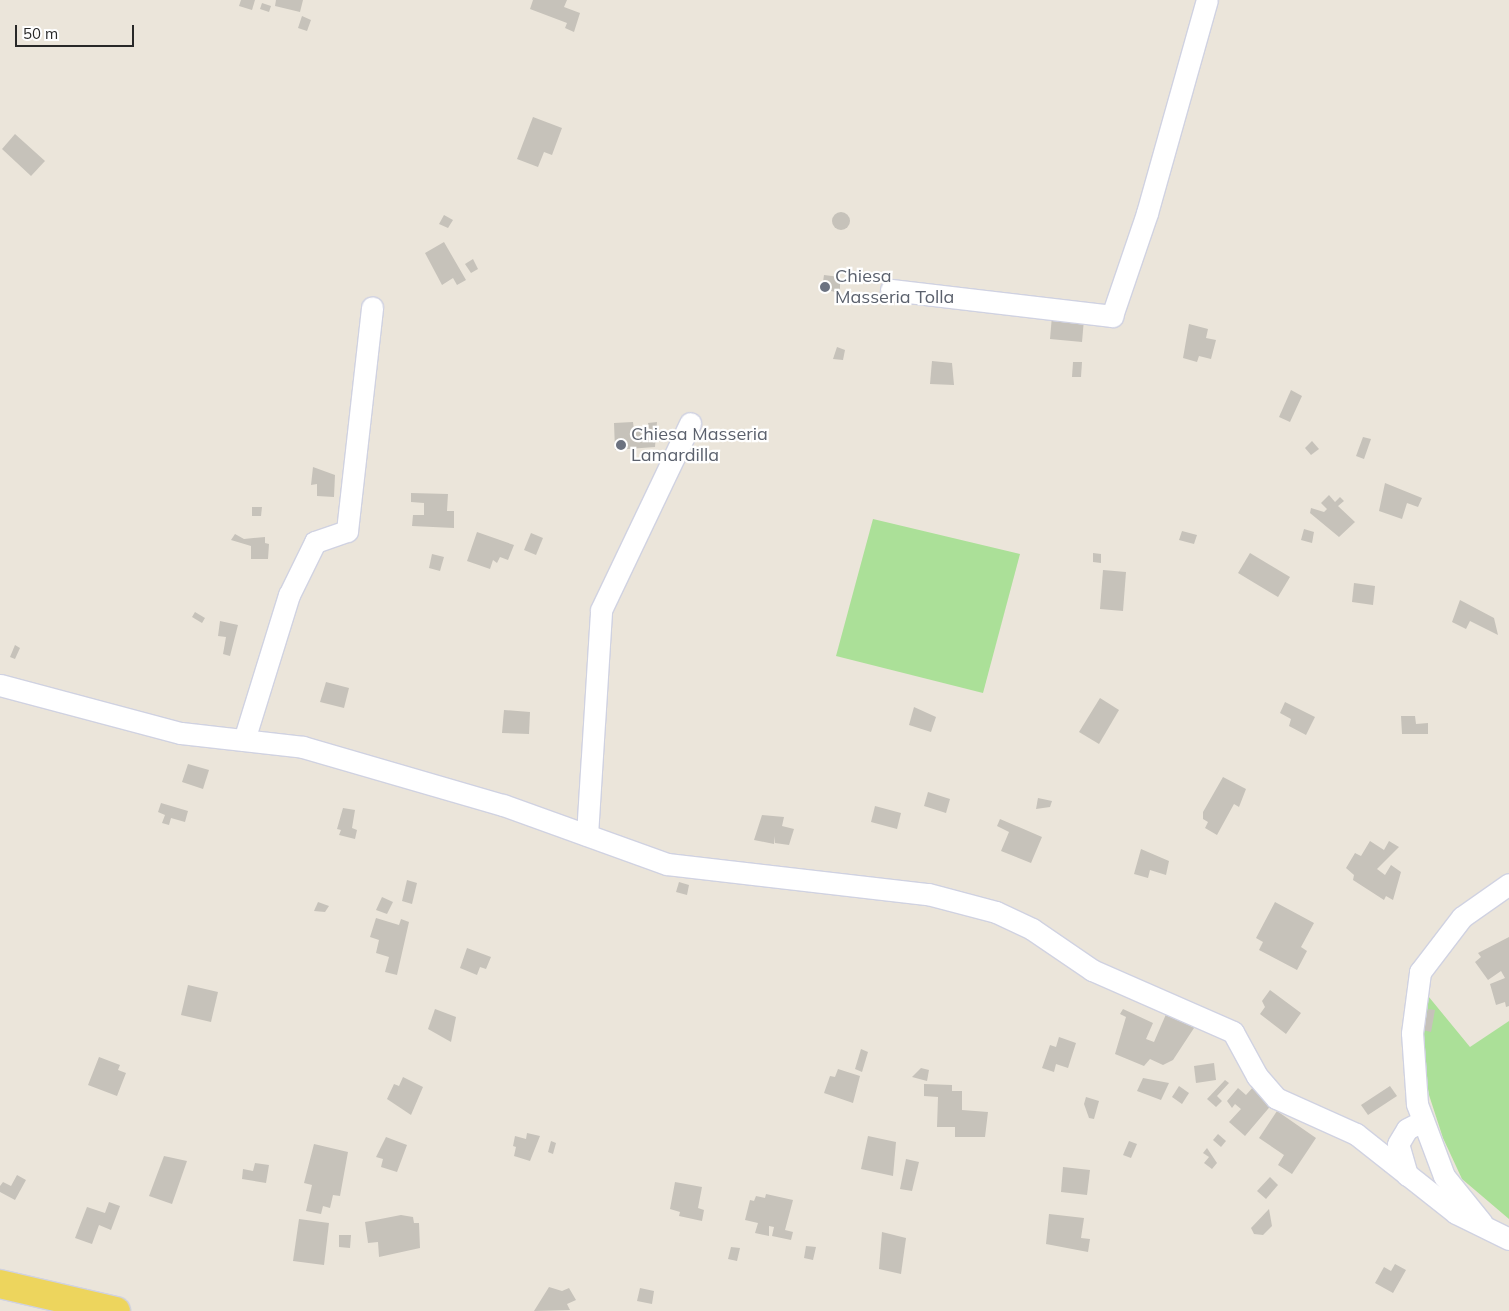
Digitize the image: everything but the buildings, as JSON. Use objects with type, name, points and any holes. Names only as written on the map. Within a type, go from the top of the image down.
[{"type":"main road","points":[[0,1284],[116,1311]]},
{"type":"street","points":[[891,290],[1112,316],[1147,213],[1207,0]]},
{"type":"street","points":[[244,740],[293,586],[315,542],[346,531],[372,307]]},
{"type":"street","points":[[587,835],[600,610],[690,423]]},
{"type":"street","points":[[0,685],[181,733],[303,747],[503,805],[667,864],[928,894],[996,912],[1032,929],[1092,970],[1233,1032],[1256,1076],[1276,1098],[1356,1134],[1456,1213],[1509,1240]]},
{"type":"street","points":[[1486,1227],[1444,1176],[1423,1122],[1417,1104],[1412,1033],[1420,972],[1462,917],[1509,884]]},
{"type":"street","points":[[1407,1175],[1398,1144],[1407,1129],[1423,1122]]},
{"type":"street","points":[[1430,1193],[1444,1176]]},
{"type":"green space","points":[[873,519],[1020,554],[983,693],[836,656]]},
{"type":"green space","points":[[1424,991],[1470,1047],[1509,1021],[1509,1219],[1462,1179],[1443,1138],[1429,1095],[1422,1052]]},
{"type":"place","name":"Chiesa Masseria Tolla","points":[[825,287]]},
{"type":"place","name":"Chiesa Masseria Lamardilla","points":[[621,445]]}]
